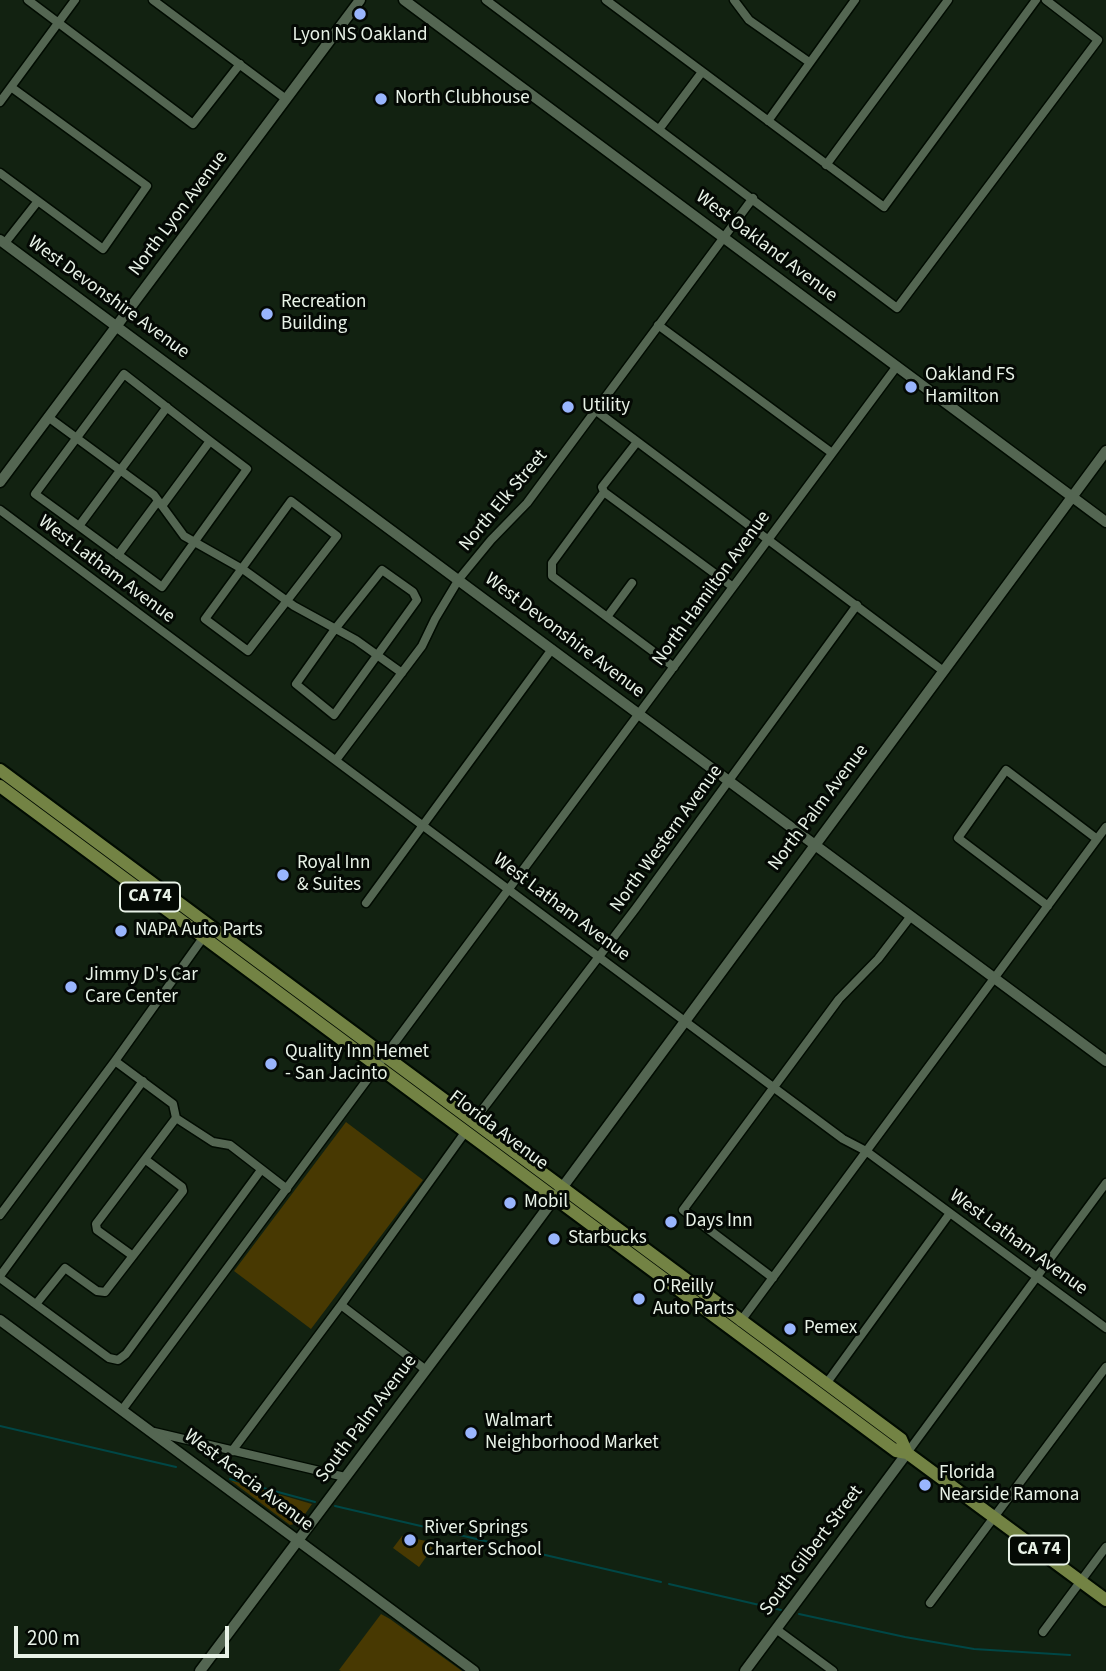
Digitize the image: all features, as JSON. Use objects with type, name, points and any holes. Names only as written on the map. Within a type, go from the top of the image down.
[{"type":"main road","name":"Florida Avenue","points":[[0,770],[95,841],[207,932]]},
{"type":"main road","name":"Florida Avenue","points":[[0,785],[207,932],[737,1326],[826,1384],[901,1439],[907,1452],[1106,1600]]},
{"type":"main road","points":[[0,785],[22,796],[84,841],[91,844],[95,841]]},
{"type":"main road","name":"Florida Avenue","points":[[558,1193],[636,1243],[737,1326],[773,1360],[896,1451],[907,1452]]},
{"type":"main road","points":[[773,1360],[788,1364],[820,1388],[826,1384]]},
{"type":"street","points":[[27,0],[193,124],[240,64]]},
{"type":"street","points":[[0,102],[75,0]]},
{"type":"street","points":[[153,0],[286,99]]},
{"type":"street","name":"North Lyon Avenue","points":[[0,482],[360,0]]},
{"type":"street","name":"West Oakland Avenue","points":[[404,0],[1106,522]]},
{"type":"street","points":[[486,0],[897,308],[1098,40],[1045,0]]},
{"type":"street","points":[[606,0],[884,207],[1036,0]]},
{"type":"street","points":[[734,0],[749,20],[809,62]]},
{"type":"street","points":[[768,121],[855,0]]},
{"type":"street","points":[[826,165],[948,0]]},
{"type":"street","points":[[660,128],[702,72]]},
{"type":"street","points":[[0,173],[103,248],[146,186],[11,87]]},
{"type":"street","name":"North Elk Street","points":[[336,761],[422,646],[459,579],[491,540],[527,503],[753,198]]},
{"type":"street","points":[[2,241],[38,201]]},
{"type":"street","name":"West Devonshire Avenue","points":[[2,241],[1106,1061]]},
{"type":"street","points":[[658,325],[832,453]]},
{"type":"street","name":"North Hamilton Avenue","points":[[122,1410],[283,1187],[382,1062],[674,667],[730,584],[768,539],[897,366]]},
{"type":"street","points":[[124,374],[247,469],[162,587],[35,494],[76,438],[124,374]]},
{"type":"street","points":[[79,526],[167,407]]},
{"type":"street","points":[[595,410],[942,670]]},
{"type":"street","points":[[48,417],[154,495],[184,536],[241,568],[286,600],[356,640],[402,673]]},
{"type":"street","points":[[118,555],[210,441]]},
{"type":"street","points":[[637,442],[552,563],[552,576],[674,667]]},
{"type":"street","name":"North Palm Avenue","points":[[558,1193],[1106,451]]},
{"type":"street","points":[[604,492],[730,584]]},
{"type":"street","points":[[291,501],[337,536],[286,600],[248,651],[205,619],[291,501]]},
{"type":"street","name":"West Latham Avenue","points":[[0,510],[843,1139],[866,1152],[1106,1328]]},
{"type":"street","points":[[382,570],[413,592],[416,600],[378,656],[334,715],[296,684],[382,570]]},
{"type":"street","points":[[607,617],[632,583]]},
{"type":"street","name":"North Western Avenue","points":[[232,1451],[470,1127],[600,957],[857,605]]},
{"type":"street","points":[[366,903],[552,649]]},
{"type":"street","points":[[1048,906],[958,838],[1006,770],[1097,839]]},
{"type":"street","points":[[737,1326],[1106,827]]},
{"type":"street","points":[[773,1278],[683,1210],[839,999],[878,959],[911,916]]},
{"type":"street","points":[[0,1215],[207,932]]},
{"type":"street","points":[[115,1061],[173,1104],[176,1118],[213,1142],[230,1145],[283,1187]]},
{"type":"street","points":[[143,1081],[0,1277],[109,1358],[118,1360],[126,1354],[261,1170]]},
{"type":"street","points":[[133,1256],[97,1230],[96,1224],[176,1118]]},
{"type":"street","points":[[36,1304],[65,1268],[97,1291],[105,1292],[183,1191],[182,1187],[146,1160]]},
{"type":"street","points":[[907,1452],[1106,1184]]},
{"type":"street","name":"South Palm Avenue","points":[[200,1671],[558,1193]]},
{"type":"street","points":[[826,1384],[950,1213]]},
{"type":"street","points":[[341,1305],[426,1370]]},
{"type":"street","name":"West Acacia Avenue","points":[[0,1320],[474,1671]]},
{"type":"street","points":[[930,1604],[1106,1367]]},
{"type":"street","points":[[152,1432],[345,1477]]},
{"type":"street","name":"South Gilbert Street","points":[[745,1671],[907,1452]]},
{"type":"street","points":[[1043,1632],[1106,1548]]},
{"type":"street","points":[[776,1629],[833,1671]]},
{"type":"shaded area","points":[[346,1122],[423,1180],[311,1329],[234,1271]]},
{"type":"shaded area","points":[[230,1480],[312,1504],[299,1523],[290,1525]]},
{"type":"shaded area","points":[[402,1536],[436,1543],[419,1567],[393,1548]]},
{"type":"shaded area","points":[[381,1614],[390,1619],[462,1671],[339,1670]]},
{"type":"waterway","points":[[0,1426],[176,1467]]},
{"type":"waterway","points":[[230,1479],[315,1502]]},
{"type":"waterway","points":[[335,1506],[661,1582]]},
{"type":"waterway","points":[[669,1584],[781,1610]]},
{"type":"waterway","points":[[799,1614],[974,1649],[1070,1655]]},
{"type":"place","name":"Lyon NS Oakland","points":[[360,14]]},
{"type":"place","name":"North Clubhouse","points":[[381,99]]},
{"type":"place","name":"Recreation Building","points":[[267,314]]},
{"type":"place","name":"Oakland FS Hamilton","points":[[911,387]]},
{"type":"place","name":"Utility","points":[[568,407]]},
{"type":"place","name":"Royal Inn & Suites","points":[[283,875]]},
{"type":"place","name":"NAPA Auto Parts","points":[[121,931]]},
{"type":"place","name":"Jimmy D's Car Care Center","points":[[71,987]]},
{"type":"place","name":"Quality Inn Hemet - San Jacinto","points":[[271,1064]]},
{"type":"place","name":"Mobil","points":[[510,1203]]},
{"type":"place","name":"Days Inn","points":[[671,1222]]},
{"type":"place","name":"Starbucks","points":[[554,1239]]},
{"type":"place","name":"O'Reilly Auto Parts","points":[[639,1299]]},
{"type":"place","name":"Pemex","points":[[790,1329]]},
{"type":"place","name":"Walmart Neighborhood Market","points":[[471,1433]]},
{"type":"place","name":"Florida Nearside Ramona","points":[[925,1485]]},
{"type":"place","name":"River Springs Charter School","points":[[410,1540]]}]
